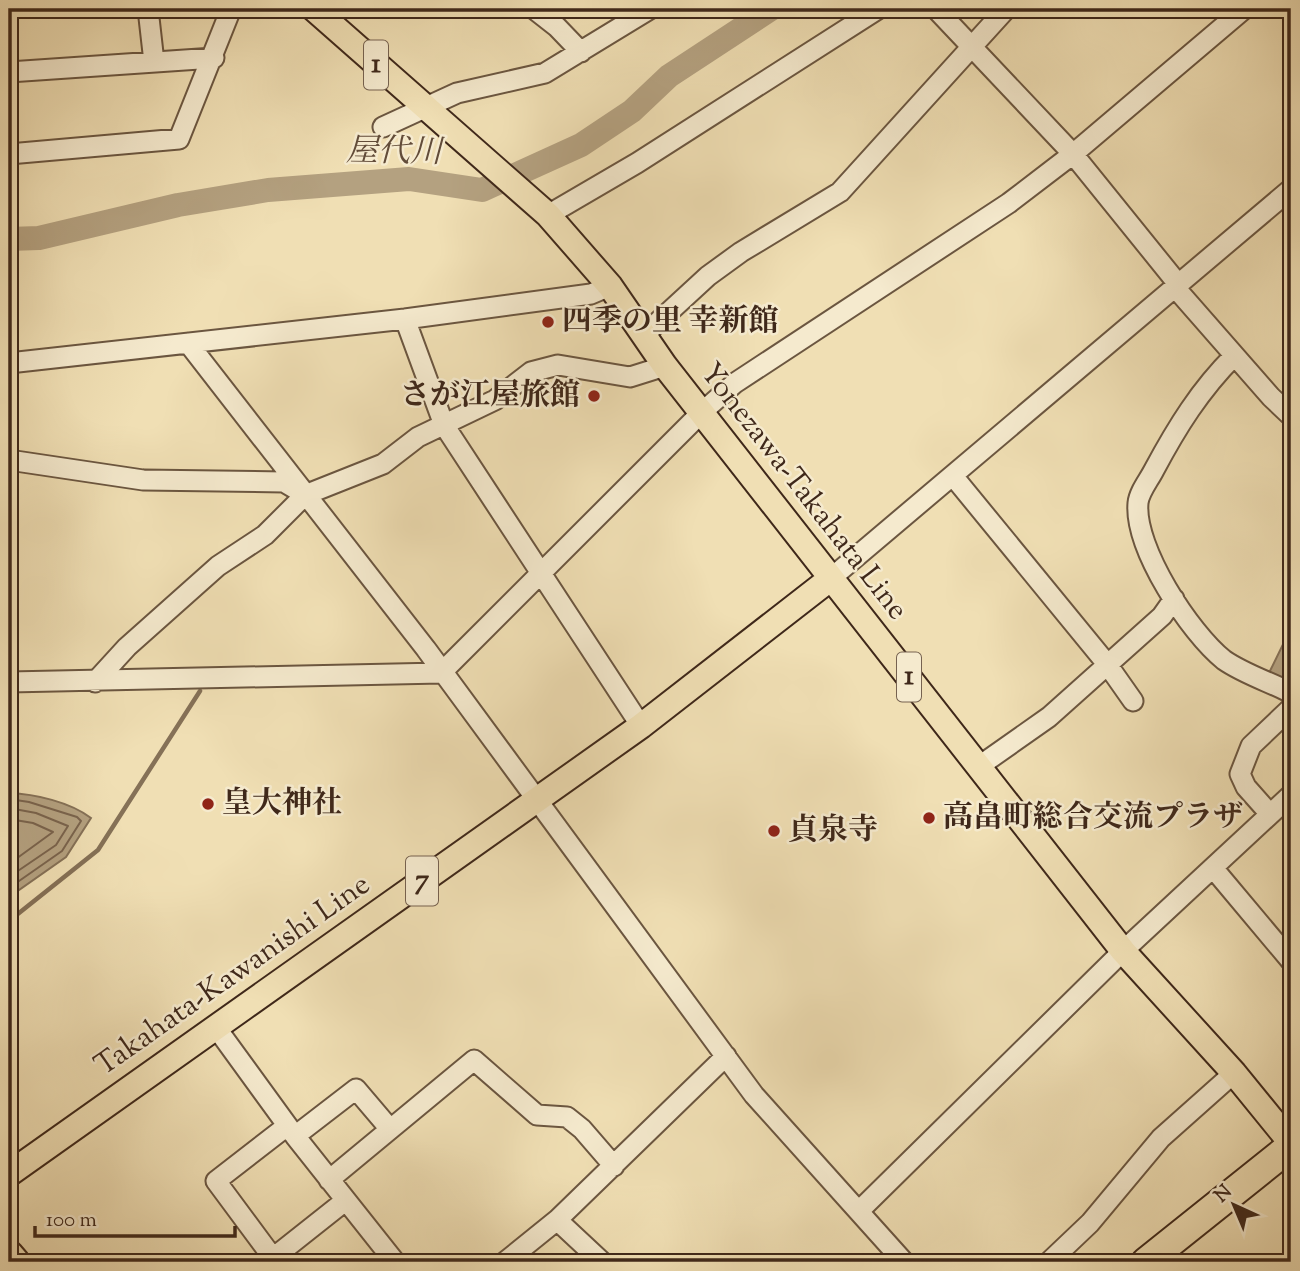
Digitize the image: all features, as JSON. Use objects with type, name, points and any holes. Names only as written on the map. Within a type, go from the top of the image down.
[{"type":"highway","points":[[1146,1262],[1291,1145]]},
{"type":"highway","points":[[9,1255],[15,1262]]},
{"type":"main road","name":"Yonezawa-Takahata Line","points":[[314,9],[541,210],[610,286],[665,366],[978,767],[1124,951],[1234,1073],[1291,1145]]},
{"type":"main road","name":"Takahata-Kawanishi Line","points":[[9,1174],[641,726],[830,579]]},
{"type":"street","points":[[148,9],[154,62]]},
{"type":"street","points":[[9,154],[179,139],[214,58],[231,9]]},
{"type":"street","points":[[534,9],[581,52]]},
{"type":"street","points":[[383,127],[433,114],[457,93],[545,73],[650,9]]},
{"type":"street","points":[[541,210],[637,163],[878,9]]},
{"type":"street","points":[[936,9],[973,44],[1073,154],[1234,356],[1291,416]]},
{"type":"street","points":[[645,334],[708,276],[741,251],[840,192],[1006,9]]},
{"type":"street","points":[[9,682],[441,673],[701,413],[735,383],[782,349],[997,210],[1073,154],[1244,9]]},
{"type":"street","points":[[9,72],[214,58]]},
{"type":"street","points":[[830,579],[1291,191]]},
{"type":"street","points":[[9,362],[405,319],[591,294],[610,286]]},
{"type":"street","points":[[405,319],[444,425],[641,726]]},
{"type":"street","points":[[188,343],[537,800],[754,1095],[904,1262]]},
{"type":"street","points":[[1234,356],[1204,386],[1187,411],[1138,500],[1139,517],[1146,544],[1174,599],[1210,647],[1226,662],[1291,693]]},
{"type":"street","points":[[95,682],[127,647],[177,602],[218,566],[265,535],[305,495],[383,464],[418,437],[495,400],[531,372],[547,366],[558,365],[630,377],[665,366]]},
{"type":"street","points":[[9,460],[143,480],[284,482],[305,495]]},
{"type":"street","points":[[953,476],[1107,664],[1133,701]]},
{"type":"street","points":[[978,767],[1049,717],[1162,616],[1174,599]]},
{"type":"street","points":[[1270,814],[1246,788],[1240,774],[1251,746],[1291,708]]},
{"type":"street","points":[[859,1211],[1124,951],[1291,795]]},
{"type":"street","points":[[1213,868],[1290,957]]},
{"type":"street","points":[[215,1026],[291,1131],[395,1262]]},
{"type":"street","points":[[505,1262],[557,1220],[726,1056]]},
{"type":"street","points":[[329,1180],[474,1060],[537,1115],[567,1116],[614,1166]]},
{"type":"street","points":[[1049,1262],[1090,1223],[1161,1138],[1234,1073]]},
{"type":"street","points":[[345,1201],[271,1260],[216,1181],[356,1089],[390,1129]]},
{"type":"street","points":[[557,1220],[602,1262]]},
{"type":"water","points":[[1291,628],[1291,685],[1268,675]]},
{"type":"water","points":[[9,793],[52,800],[73,807],[91,818],[66,857],[9,897]]},
{"type":"waterway","name":"屋代川","points":[[9,239],[39,238],[178,205],[268,190],[409,179],[482,190],[581,145],[632,111],[669,76],[771,9]]},
{"type":"waterway","points":[[9,921],[98,850],[200,691]]},
{"type":"place","name":"四季の里 幸新館","points":[[548,322]]},
{"type":"place","name":"さが江屋旅館","points":[[594,396]]},
{"type":"place","name":"皇大神社","points":[[208,804]]},
{"type":"place","name":"高畠町総合交流プラザ","points":[[929,818]]},
{"type":"place","name":"貞泉寺","points":[[774,831]]}]
